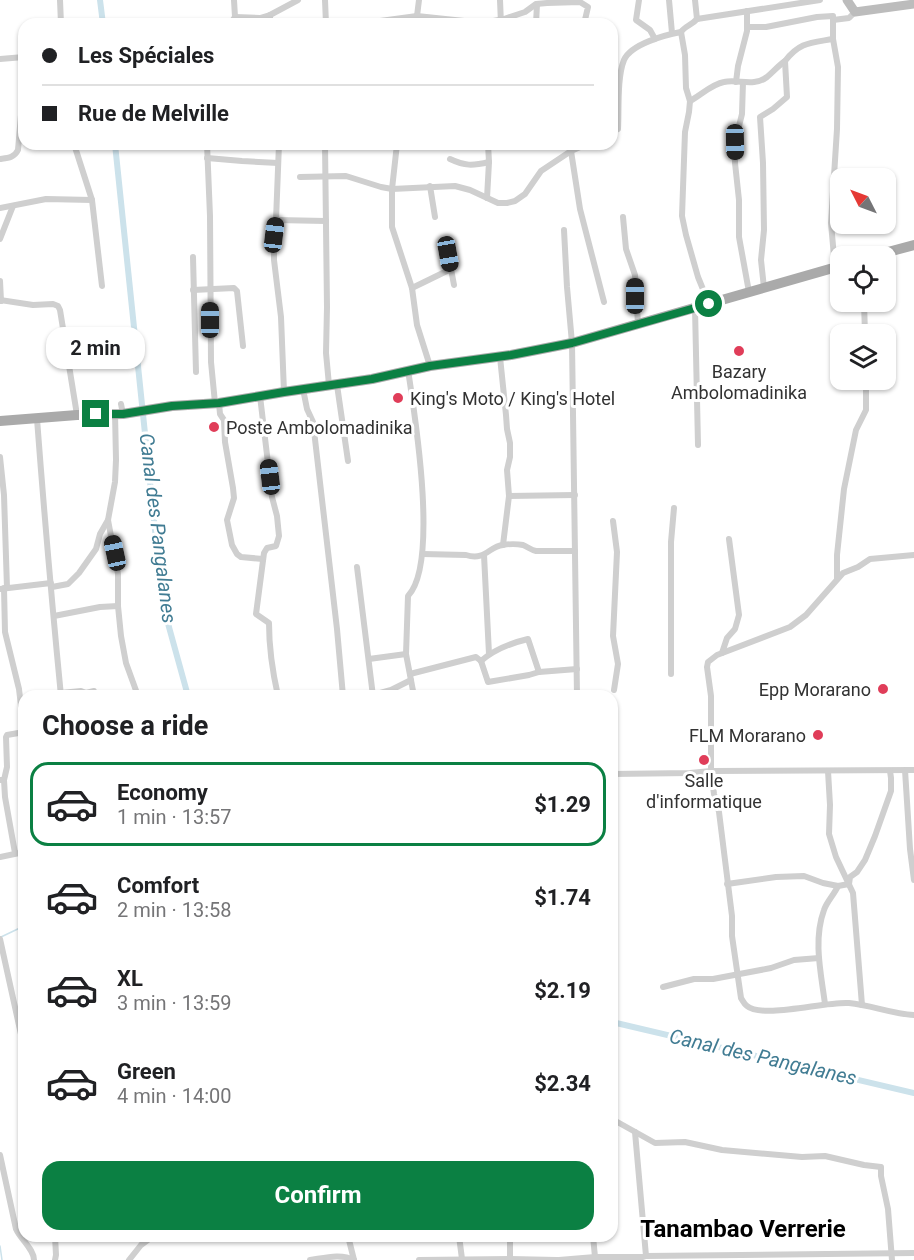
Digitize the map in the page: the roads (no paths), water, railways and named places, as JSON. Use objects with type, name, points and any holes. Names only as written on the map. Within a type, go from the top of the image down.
[{"type":"main road","points":[[896,249],[914,244]]},
{"type":"main road","points":[[0,421],[217,403],[395,375],[430,366],[500,357],[572,343],[830,269]]},
{"type":"street","points":[[60,0],[61,18]]},
{"type":"street","points":[[234,0],[235,17],[260,18],[298,0]]},
{"type":"street","points":[[325,0],[326,18]]},
{"type":"street","points":[[417,16],[419,0]]},
{"type":"street","points":[[500,0],[500,18]]},
{"type":"street","points":[[639,0],[636,20],[650,30],[655,39]]},
{"type":"street","points":[[669,0],[672,33]]},
{"type":"street","points":[[695,0],[698,19]]},
{"type":"street","points":[[618,129],[620,80],[624,58],[632,50],[655,39],[681,32],[698,19],[820,0]]},
{"type":"street","points":[[847,0],[855,12]]},
{"type":"street","points":[[510,18],[525,12],[537,2],[580,1],[588,6],[585,18]]},
{"type":"street","points":[[536,18],[537,2]]},
{"type":"street","points":[[833,20],[849,18],[855,12],[894,3],[914,4]]},
{"type":"street","points":[[747,11],[748,27],[738,66],[742,114],[735,142],[735,162],[739,201],[739,237],[749,292]]},
{"type":"street","points":[[402,18],[417,16],[432,18]]},
{"type":"street","points":[[748,27],[766,27],[833,16],[832,39],[838,67],[831,223],[835,246]]},
{"type":"street","points":[[681,32],[685,55],[686,88],[690,101],[685,132],[682,216],[698,277],[709,304]]},
{"type":"street","points":[[690,101],[725,81],[756,82],[766,78],[793,51],[803,45],[832,39]]},
{"type":"street","points":[[0,59],[18,58]]},
{"type":"street","points":[[764,288],[761,260],[764,230],[764,162],[760,117],[773,110],[787,97],[785,61]]},
{"type":"street","points":[[0,159],[15,155],[18,150]]},
{"type":"street","points":[[76,150],[92,200],[102,286]]},
{"type":"street","points":[[207,150],[211,362],[217,403],[224,420],[225,442],[234,498],[227,520],[232,545],[237,554],[242,557],[263,559]]},
{"type":"street","points":[[279,150],[274,260],[281,317],[284,392]]},
{"type":"street","points":[[325,150],[326,353],[348,461]]},
{"type":"street","points":[[396,150],[392,189],[392,226],[412,288],[417,325],[430,366]]},
{"type":"street","points":[[487,198],[488,150]]},
{"type":"street","points":[[300,177],[346,176],[392,189],[456,186],[498,203],[507,203],[525,194],[541,171],[571,151],[580,209],[604,302]]},
{"type":"street","points":[[207,158],[278,163]]},
{"type":"street","points":[[450,159],[473,166],[489,162]]},
{"type":"street","points":[[430,186],[435,217]]},
{"type":"street","points":[[0,208],[46,199],[92,200]]},
{"type":"street","points":[[0,239],[13,206]]},
{"type":"street","points":[[623,217],[626,249],[635,275],[638,324]]},
{"type":"street","points":[[276,220],[326,221]]},
{"type":"street","points":[[564,230],[572,343],[577,690]]},
{"type":"street","points":[[448,254],[454,285]]},
{"type":"street","points":[[193,256],[196,372]]},
{"type":"street","points":[[412,288],[451,269]]},
{"type":"street","points":[[0,281],[1,301],[58,306],[77,415]]},
{"type":"street","points":[[193,290],[234,288],[237,291],[243,346]]},
{"type":"street","points":[[695,308],[698,445]]},
{"type":"street","points":[[500,357],[510,443],[507,470],[509,496],[503,545]]},
{"type":"street","points":[[408,370],[421,463],[424,520],[423,554],[414,590],[408,596],[406,654],[413,690]]},
{"type":"street","points":[[303,389],[307,409],[313,423],[342,690]]},
{"type":"street","points":[[837,580],[837,555],[844,489],[856,430],[866,410],[866,390]]},
{"type":"street","points":[[260,396],[279,536],[276,546],[265,550],[256,614],[269,623],[277,690]]},
{"type":"street","points":[[4,588],[68,584],[96,549],[100,534],[108,520],[115,482],[120,410]]},
{"type":"street","points":[[37,419],[61,690]]},
{"type":"street","points":[[0,457],[4,495],[5,632],[19,690]]},
{"type":"street","points":[[509,496],[575,495]]},
{"type":"street","points":[[671,674],[671,542],[674,508]]},
{"type":"street","points":[[108,520],[118,574],[121,636],[126,663],[136,690]]},
{"type":"street","points":[[613,521],[617,552],[613,636],[618,664],[614,690]]},
{"type":"street","points":[[722,653],[727,638],[735,629],[739,615],[729,539]]},
{"type":"street","points":[[423,554],[484,555],[503,545],[524,545],[536,551],[575,551]]},
{"type":"street","points":[[484,555],[489,654]]},
{"type":"street","points":[[914,555],[870,559],[843,573],[806,615],[790,627],[722,653],[708,662],[706,667],[711,696],[711,771],[719,812],[741,998],[747,1006],[757,1010],[781,1010],[846,1002],[914,1015]]},
{"type":"street","points":[[357,567],[372,690]]},
{"type":"street","points":[[54,616],[118,606]]},
{"type":"street","points":[[481,661],[489,654],[513,642],[528,639],[539,672]]},
{"type":"street","points":[[369,659],[406,654]]},
{"type":"street","points":[[391,690],[410,677],[476,657],[481,661],[488,682],[539,672],[577,669]]},
{"type":"street","points":[[15,853],[2,780],[7,767],[6,737],[18,733]]},
{"type":"street","points":[[905,770],[914,880]]},
{"type":"street","points":[[618,774],[914,770]]},
{"type":"street","points":[[828,771],[829,834],[836,857],[853,893],[862,1005]]},
{"type":"street","points":[[849,885],[849,877],[857,872],[866,860],[875,836],[891,791],[890,771]]},
{"type":"street","points":[[0,857],[18,853]]},
{"type":"street","points":[[727,884],[776,877],[804,876],[823,883],[838,886],[849,885]]},
{"type":"street","points":[[825,1004],[819,958],[819,925],[824,908],[838,886]]},
{"type":"street","points":[[0,939],[18,1021]]},
{"type":"street","points":[[663,987],[694,979],[712,979],[771,968],[794,960],[819,958]]},
{"type":"street","points":[[618,1123],[655,1143],[685,1142],[722,1150],[802,1157],[825,1156],[864,1166],[881,1167],[888,1209],[892,1257]]},
{"type":"street","points":[[634,1132],[644,1257]]},
{"type":"street","points":[[0,1155],[18,1234]]},
{"type":"street","points":[[24,1242],[34,1255],[34,1260]]},
{"type":"street","points":[[55,1242],[55,1260]]},
{"type":"street","points":[[129,1260],[145,1242]]},
{"type":"street","points":[[350,1242],[354,1260]]},
{"type":"street","points":[[460,1242],[462,1259]]},
{"type":"street","points":[[510,1242],[510,1259]]},
{"type":"street","points":[[594,1242],[595,1257]]},
{"type":"street","points":[[419,1260],[558,1260],[595,1257],[892,1257],[914,1253]]},
{"type":"street","points":[[310,1260],[334,1257],[354,1260]]},
{"type":"waterway","name":"Canal des Pangalanes","points":[[100,0],[102,18]]},
{"type":"waterway","name":"Canal des Pangalanes","points":[[116,150],[164,609],[186,690]]},
{"type":"waterway","points":[[1,937],[18,929]]},
{"type":"waterway","name":"Canal des Pangalanes","points":[[618,1023],[914,1093]]},
{"type":"waterway","points":[[0,1246],[2,1260]]},
{"type":"place","name":"Bazary Ambolomadinika","points":[[739,351]]},
{"type":"place","name":"King's Moto / King's Hotel","points":[[398,398]]},
{"type":"place","name":"Poste Ambolomadinika","points":[[214,427]]},
{"type":"place","name":"Epp Morarano","points":[[883,689]]},
{"type":"place","name":"FLM Morarano","points":[[818,735]]},
{"type":"place","name":"Salle d'informatique","points":[[704,760]]},
{"type":"district","name":"Tanambao Verrerie","points":[[743,1229]]}]
